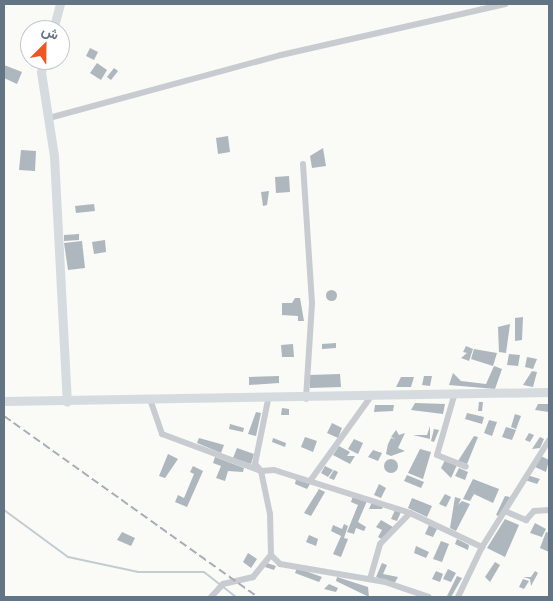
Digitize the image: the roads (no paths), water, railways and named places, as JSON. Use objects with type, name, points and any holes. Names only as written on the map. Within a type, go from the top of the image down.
[{"type":"main road","points":[[56,20],[60,4]]},
{"type":"main road","points":[[42,70],[49,118],[67,402]]},
{"type":"main road","points":[[4,401],[151,402],[306,399],[372,395],[454,396],[549,392]]},
{"type":"street","points":[[49,118],[281,55],[505,4]]},
{"type":"street","points":[[303,164],[312,303],[306,399]]},
{"type":"street","points":[[310,480],[372,395]]},
{"type":"street","points":[[454,396],[437,455],[466,467]]},
{"type":"street","points":[[211,597],[222,586],[253,577],[271,555],[270,514],[261,471],[255,464],[268,400]]},
{"type":"street","points":[[151,402],[162,434],[261,471],[310,480],[410,513],[482,547]]},
{"type":"street","points":[[458,597],[482,547],[507,512],[549,443]]},
{"type":"street","points":[[507,512],[526,520],[534,511],[549,510]]},
{"type":"street","points":[[370,579],[380,544],[410,513]]},
{"type":"street","points":[[271,555],[292,567],[370,579],[429,597]]},
{"type":"waterway","points":[[4,510],[68,557],[138,572],[204,572],[236,597]]},
{"type":"railway","points":[[4,416],[258,597]]}]
